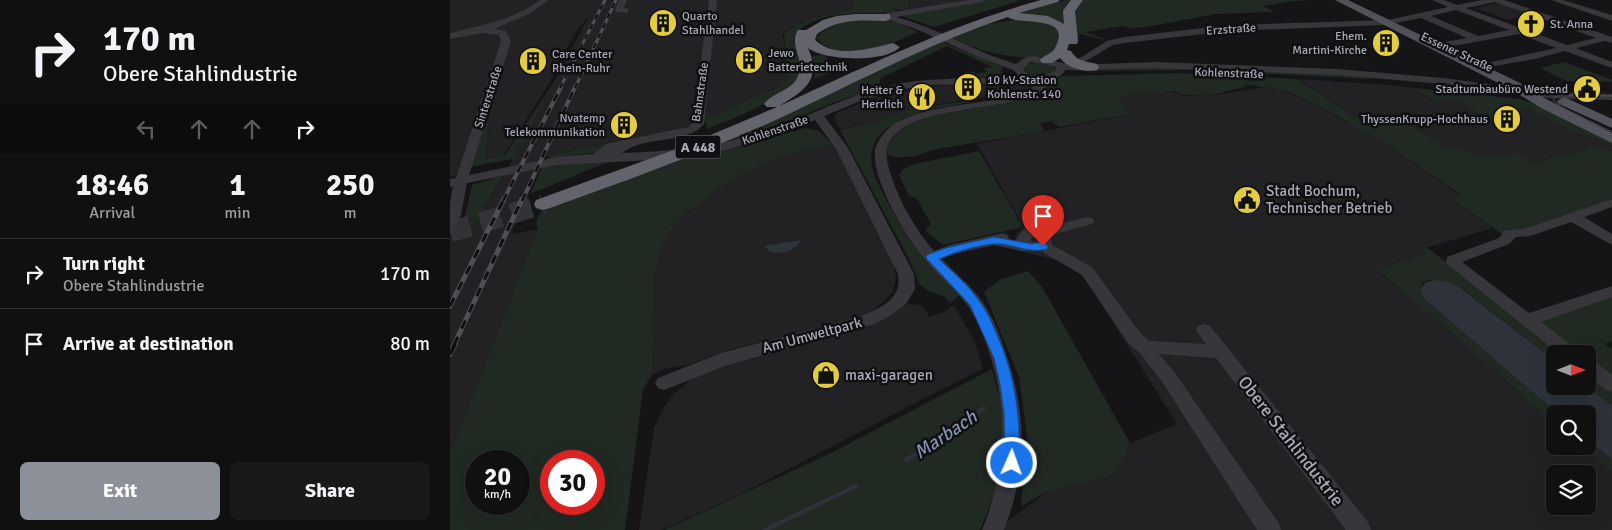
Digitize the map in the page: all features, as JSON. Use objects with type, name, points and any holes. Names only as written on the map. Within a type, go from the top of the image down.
[{"type":"highway","name":"A 448","points":[[1036,0],[929,32],[745,119],[542,200],[705,144],[772,115],[905,52],[960,29],[1054,0]]},
{"type":"highway","points":[[1057,66],[1073,37],[1068,11],[1077,0]]},
{"type":"highway","points":[[745,119],[754,112],[791,93],[805,77],[807,62],[800,41],[801,35],[806,29],[821,21],[844,16],[868,14],[885,17]]},
{"type":"highway","points":[[885,17],[851,18],[827,22],[810,32],[808,41],[817,49],[825,52],[842,55],[861,54],[886,50],[929,32]]},
{"type":"highway","points":[[960,29],[998,19],[1017,17],[1036,18],[1054,22],[1062,29],[1065,38],[1058,53],[1057,66]]},
{"type":"highway","points":[[1057,66],[1066,59],[1070,63],[1087,63]]},
{"type":"main road","name":"Essener Straße","points":[[1340,0],[1612,124]]},
{"type":"main road","name":"Essener Straße","points":[[1349,0],[1612,139]]},
{"type":"street","points":[[450,36],[482,30],[534,9],[543,4],[545,0]]},
{"type":"street","points":[[623,0],[619,10],[625,11]]},
{"type":"street","name":"Bahnstraße","points":[[597,157],[611,147],[686,131],[698,124],[713,0]]},
{"type":"street","points":[[885,17],[896,13],[982,0]]},
{"type":"street","points":[[1436,0],[1612,65]]},
{"type":"street","points":[[1495,0],[1609,39]]},
{"type":"street","name":"Erzstraße","points":[[1087,63],[1110,44],[1125,40],[1229,28],[1388,21],[1495,0]]},
{"type":"street","points":[[1555,0],[1612,18]]},
{"type":"street","points":[[1422,15],[1478,39]]},
{"type":"street","points":[[885,17],[897,19],[997,62],[1026,72],[1040,84],[1030,94]]},
{"type":"street","name":"Sinterstraße","points":[[455,182],[506,41],[502,33],[482,30]]},
{"type":"street","points":[[1442,45],[1520,31]]},
{"type":"street","points":[[1486,66],[1609,39]]},
{"type":"street","name":"Kohlenstraße","points":[[1026,72],[1035,60],[1057,66]]},
{"type":"street","name":"Kohlenstraße","points":[[1087,63],[1190,66],[1396,79],[1549,95],[1612,96]]},
{"type":"street","points":[[993,530],[1007,493],[1014,435],[1007,384],[1000,358],[979,310],[963,289],[931,258],[916,237],[886,182],[880,158],[882,143],[898,127],[918,117],[1030,94],[1043,88],[1057,66]]},
{"type":"street","name":"Kohlenstraße","points":[[455,182],[531,165],[597,157],[672,155],[726,146],[781,130],[854,100],[897,87],[943,82],[1008,80],[1026,72],[1057,66],[1396,79]]},
{"type":"street","name":"Am Umweltpark","points":[[664,383],[721,360],[863,322],[877,316],[901,299],[908,288],[906,274],[860,179],[834,137],[817,115]]},
{"type":"street","name":"Bahnstraße","points":[[610,157],[621,148],[639,141]]},
{"type":"street","points":[[450,223],[454,215],[455,182]]},
{"type":"street","points":[[1560,345],[1453,263],[1452,260],[1504,241],[1510,237],[1510,233],[1524,234],[1612,203]]},
{"type":"street","points":[[1573,217],[1612,240]]},
{"type":"street","points":[[931,258],[950,250],[994,240],[1034,240],[1087,221]]},
{"type":"street","points":[[1034,240],[1087,271],[1135,339],[1145,347],[1169,378],[1270,530]]},
{"type":"street","points":[[1528,320],[1612,291]]},
{"type":"street","name":"Obere Stahlindustrie","points":[[1204,330],[1360,530]]},
{"type":"street","points":[[1145,347],[1222,352]]},
{"type":"street","points":[[1596,372],[1612,385]]},
{"type":"shaded area","points":[[450,0],[854,0],[854,4],[849,10],[809,19],[785,31],[783,35],[787,80],[778,87],[690,126],[545,157],[511,234],[538,229],[450,453],[450,239],[458,228],[471,231],[505,175],[508,174],[512,166],[509,166],[590,14],[576,32],[555,69],[558,69],[504,155],[486,158],[490,109],[494,96],[468,173],[450,177]]},
{"type":"shaded area","points":[[854,0],[909,0],[907,10],[885,9],[901,11],[847,14],[820,19],[808,24],[795,36],[794,41],[802,68],[798,78],[790,88],[762,105],[708,129],[704,120],[778,87],[787,80],[785,32],[809,19],[849,10],[854,4]]},
{"type":"shaded area","points":[[909,0],[971,0],[907,10]]},
{"type":"shaded area","points":[[987,0],[1022,0],[934,27],[899,15],[900,13]]},
{"type":"shaded area","points":[[1073,0],[1066,27],[1009,15]]},
{"type":"shaded area","points":[[1080,0],[1314,0],[1293,1],[1264,6],[1274,12],[1216,14],[1146,27],[1129,28],[1123,26],[1086,32],[1110,41],[1080,34],[1075,43],[1072,10]]},
{"type":"shaded area","points":[[1499,3],[1533,14],[1508,20],[1475,8]]},
{"type":"shaded area","points":[[881,19],[897,22],[918,32],[880,47],[852,52],[839,51],[827,47],[816,38],[830,27],[838,24],[855,20]]},
{"type":"shaded area","points":[[1021,19],[1053,24],[1062,34],[1052,56],[1038,57],[1002,55],[979,49],[954,39],[944,43],[1003,66],[1001,71],[1009,76],[951,79],[964,76],[964,73],[973,71],[976,74],[986,72],[984,68],[992,67],[947,46],[881,78],[878,89],[843,99],[707,154],[747,145],[805,128],[819,131],[832,144],[780,157],[746,173],[718,190],[687,213],[668,234],[655,272],[652,375],[643,389],[625,530],[450,530],[450,453],[538,229],[536,221],[542,210],[605,188],[938,42],[988,24]]},
{"type":"shaded area","points":[[825,55],[835,71],[814,79],[815,69],[812,56]]},
{"type":"shaded area","points":[[1037,62],[1054,66],[1055,71],[1039,76],[1024,70],[1028,64]]},
{"type":"shaded area","points":[[1564,62],[1612,80],[1612,82],[1567,81],[1540,68]]},
{"type":"shaded area","points":[[1156,67],[1369,75],[1371,79],[1195,70],[1072,71],[1072,69]]},
{"type":"shaded area","points":[[1181,73],[1298,79],[1362,122],[1394,115],[1447,147],[1500,158],[1517,153],[1534,163],[1597,146],[1612,151],[1612,199],[1522,231],[1507,229],[1505,236],[1452,199],[1463,196],[1368,132],[1364,134],[1345,121],[1303,98],[1276,89],[1242,84],[1247,86],[1210,96],[1183,95],[1172,91],[1118,97],[1131,114],[1059,127],[1051,121],[1040,123],[1044,130],[1041,132],[931,150],[915,156],[897,157],[887,154],[892,139],[905,128],[924,119],[948,112],[1033,96],[1063,76]]},
{"type":"shaded area","points":[[1299,79],[1389,85],[1512,99],[1612,145],[1612,151],[1597,146],[1534,163],[1517,153],[1500,158],[1447,147],[1394,115],[1362,122]]},
{"type":"shaded area","points":[[555,81],[513,159],[470,167],[493,95],[486,158],[505,155]]},
{"type":"shaded area","points":[[1027,81],[1035,84],[1031,89],[910,109],[886,118],[840,129],[835,121],[835,115],[839,112],[895,92],[930,86],[1003,85]]},
{"type":"shaded area","points":[[1264,87],[1280,90],[1320,106],[1363,133],[1368,132],[1463,197],[1453,200],[1493,228],[1422,249],[1427,254],[1377,269],[1546,416],[1546,455],[1591,455],[1612,473],[1612,530],[995,530],[1047,492],[1110,477],[1125,456],[1130,443],[1177,424],[1082,273],[1064,262],[1024,252],[1016,246],[1016,234],[1024,227],[977,144],[1132,114],[1117,97],[1156,92],[1171,92],[1184,96],[1210,96]]},
{"type":"shaded area","points":[[1413,88],[1519,99],[1538,105],[1612,142],[1612,145],[1588,135],[1580,134],[1529,109],[1488,119],[1455,97],[1436,101]]},
{"type":"shaded area","points":[[967,101],[972,102],[923,111],[900,120],[877,138],[873,146],[871,158],[874,175],[879,186],[910,240],[926,262],[961,294],[950,303],[944,296],[930,292],[920,285],[910,261],[840,130],[886,118],[910,109]]},
{"type":"shaded area","points":[[687,126],[684,129],[598,152],[549,159],[549,156]]},
{"type":"shaded area","points":[[832,144],[838,151],[894,264],[896,279],[892,293],[872,312],[845,322],[729,350],[687,365],[663,369],[652,375],[655,272],[668,234],[687,213],[718,190],[746,173],[780,157]]},
{"type":"shaded area","points":[[979,151],[1023,227],[943,245],[925,230],[931,224],[916,197],[909,196],[899,175],[903,169],[914,164]]},
{"type":"shaded area","points":[[608,162],[530,194],[542,167]]},
{"type":"shaded area","points":[[504,175],[471,231],[458,227],[465,216],[472,185]]},
{"type":"shaded area","points":[[801,240],[787,252],[769,251],[764,246]]},
{"type":"shaded area","points":[[1428,248],[1552,345],[1546,345],[1546,354],[1458,287],[1432,280],[1422,284],[1422,291],[1427,301],[1548,405],[1546,405],[1546,416],[1377,269],[1426,254],[1421,249]]},
{"type":"shaded area","points":[[1028,271],[1042,287],[1130,443],[1125,456],[1110,477],[1047,492],[1021,506],[1027,436],[1019,377],[984,292],[1001,279]]},
{"type":"shaded area","points":[[1435,280],[1459,287],[1546,354],[1546,395],[1596,395],[1596,393],[1612,406],[1612,460],[1596,446],[1596,405],[1548,405],[1423,297],[1420,288],[1426,282]]},
{"type":"shaded area","points":[[1612,295],[1612,341],[1605,344],[1612,349],[1612,378],[1596,365],[1596,345],[1569,345],[1538,321]]},
{"type":"shaded area","points":[[910,304],[920,305],[927,311],[928,317],[944,312],[954,305],[975,342],[983,369],[743,493],[661,530],[639,530],[654,428],[662,410],[673,395],[689,381],[708,371],[869,326]]},
{"type":"shaded area","points":[[992,369],[1001,403],[1003,443],[996,491],[980,530],[664,530],[829,454]]},
{"type":"shaded area","points":[[1596,378],[1612,391],[1612,406],[1596,393]]},
{"type":"shaded area","points":[[1596,446],[1612,460],[1612,473],[1591,455],[1596,455]]},
{"type":"waterway","name":"Marbach","points":[[906,460],[965,423],[984,408]]},
{"type":"waterway","name":"Marbach","points":[[765,530],[856,486]]},
{"type":"tunnel","points":[[450,232],[543,204]]},
{"type":"tram line","points":[[1344,0],[1612,132]]},
{"type":"tram line","points":[[1560,106],[1553,100],[1558,95],[1612,96]]},
{"type":"railway","points":[[560,88],[605,0]]},
{"type":"railway","points":[[575,88],[616,0]]},
{"type":"railway","points":[[503,201],[561,87]]},
{"type":"railway","points":[[522,201],[575,87]]},
{"type":"railway","points":[[450,306],[504,199]]},
{"type":"railway","points":[[454,345],[522,199]]},
{"type":"railway","points":[[450,354],[455,344]]},
{"type":"place","name":"Quarto Stahlhandel","points":[[663,23]]},
{"type":"place","name":"St. Anna","points":[[1531,24]]},
{"type":"place","name":"Ehem. Martini-Kirche","points":[[1386,43]]},
{"type":"place","name":"Jewo Batterietechnik","points":[[749,60]]},
{"type":"place","name":"Care Center Rhein-Ruhr","points":[[533,61]]},
{"type":"place","name":"10 kV-Station Kohlenstr. 140","points":[[968,87]]},
{"type":"place","name":"Stadtumbaubüro Westend","points":[[1587,89]]},
{"type":"place","name":"Heiter & Herrlich","points":[[922,97]]},
{"type":"place","name":"ThyssenKrupp-Hochhaus","points":[[1507,119]]},
{"type":"place","name":"Nvatemp Telekommunikation","points":[[624,125]]},
{"type":"place","name":"Stadt Bochum, Technischer Betrieb","points":[[1247,200]]},
{"type":"place","name":"maxi-garagen","points":[[826,375]]},
{"type":"route","points":[[1012,463],[1014,435],[1012,413],[1007,384],[991,334],[974,302],[931,258],[950,250],[994,240],[1032,248],[1043,246]]}]
